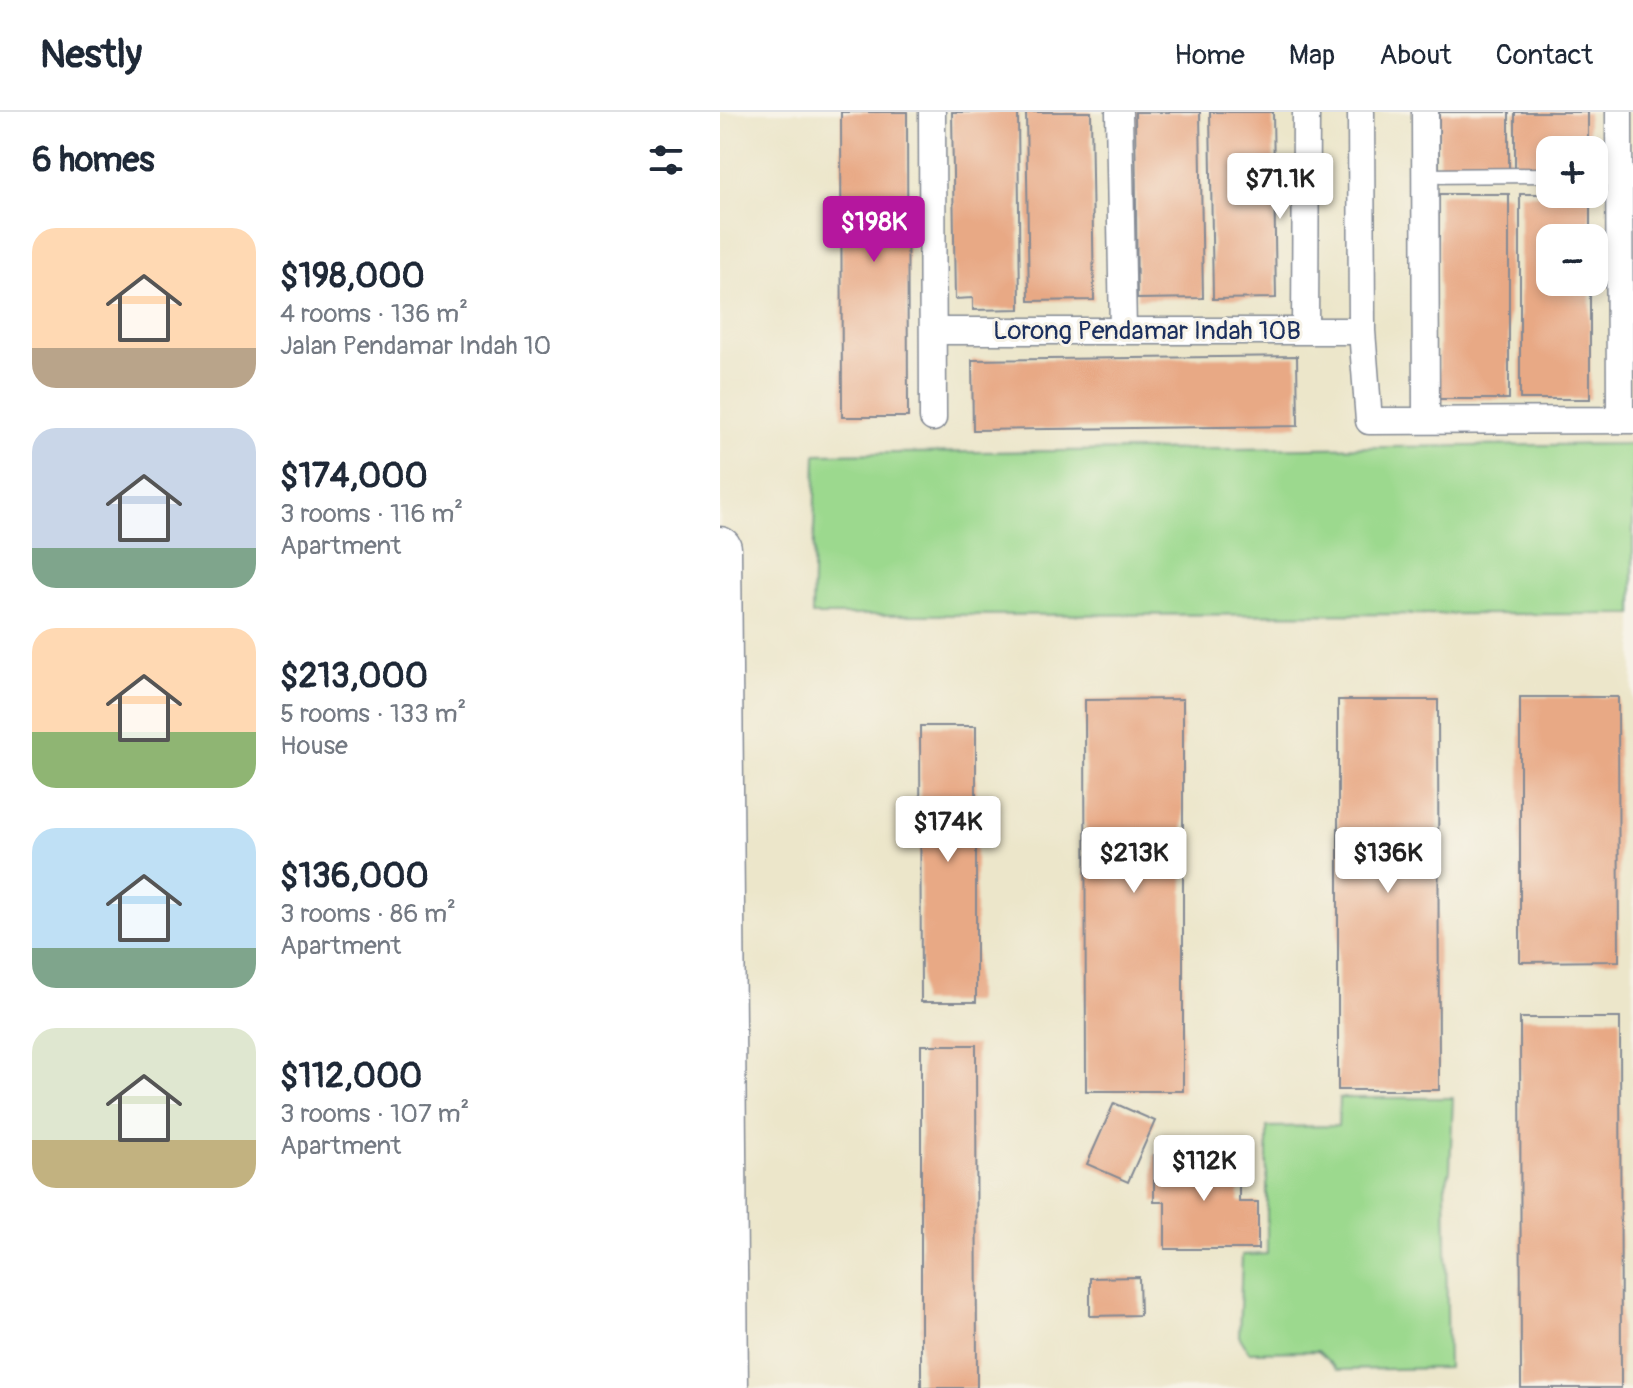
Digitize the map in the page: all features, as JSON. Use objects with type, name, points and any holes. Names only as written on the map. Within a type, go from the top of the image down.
[{"type":"main road","points":[[720,548],[727,1388]]},
{"type":"street","points":[[932,112],[933,418]]},
{"type":"street","points":[[1119,112],[1123,331]]},
{"type":"street","points":[[1305,331],[1306,112]]},
{"type":"street","points":[[1361,112],[1362,331],[1369,421],[1627,420],[1615,175],[1619,112]]},
{"type":"street","points":[[1425,112],[1426,420]]},
{"type":"street","name":"Lorong Pendamar Indah 10B","points":[[933,331],[1362,331]]},
{"type":"lane","points":[[1425,176],[1536,175]]},
{"type":"green space","points":[[1633,444],[1633,614],[812,615],[816,454]]},
{"type":"green space","points":[[1339,1098],[1453,1098],[1450,1170],[1445,1187],[1448,1368],[1337,1370],[1318,1351],[1249,1352],[1239,1336],[1242,1255],[1267,1254],[1267,1127],[1338,1126]]},
{"type":"building","points":[[841,112],[907,112],[908,417],[842,417]]},
{"type":"building","points":[[952,112],[1018,112],[1020,309],[973,310],[973,298],[955,299]]},
{"type":"building","points":[[1026,112],[1091,112],[1094,300],[1029,301]]},
{"type":"building","points":[[1135,112],[1200,112],[1203,298],[1137,299]]},
{"type":"building","points":[[1210,112],[1273,112],[1276,298],[1213,299]]},
{"type":"building","points":[[1439,112],[1509,112],[1509,170],[1439,170]]},
{"type":"building","points":[[1515,112],[1588,112],[1588,136],[1536,136],[1536,170],[1515,170]]},
{"type":"building","points":[[1439,194],[1509,194],[1509,399],[1439,399]]},
{"type":"building","points":[[1520,194],[1536,194],[1536,208],[1590,208],[1590,224],[1536,224],[1536,296],[1590,296],[1590,399],[1520,399]]},
{"type":"building","points":[[1297,356],[1298,426],[973,430],[972,360]]},
{"type":"building","points":[[1520,697],[1618,697],[1619,961],[1520,962]]},
{"type":"building","points":[[1183,699],[1183,1091],[1086,1091],[1085,700]]},
{"type":"building","points":[[1338,700],[1438,700],[1439,1090],[1338,1090]]},
{"type":"building","points":[[920,726],[976,726],[976,1002],[921,1002]]},
{"type":"building","points":[[1520,1018],[1620,1018],[1621,1388],[1521,1388]]},
{"type":"building","points":[[921,1045],[976,1045],[977,1388],[921,1388]]},
{"type":"building","points":[[1114,1103],[1155,1121],[1128,1182],[1087,1164]]},
{"type":"building","points":[[1154,1155],[1239,1155],[1239,1202],[1258,1202],[1258,1249],[1165,1249],[1165,1202],[1154,1202]]},
{"type":"building","points":[[1139,1277],[1140,1315],[1090,1316],[1090,1278]]}]
